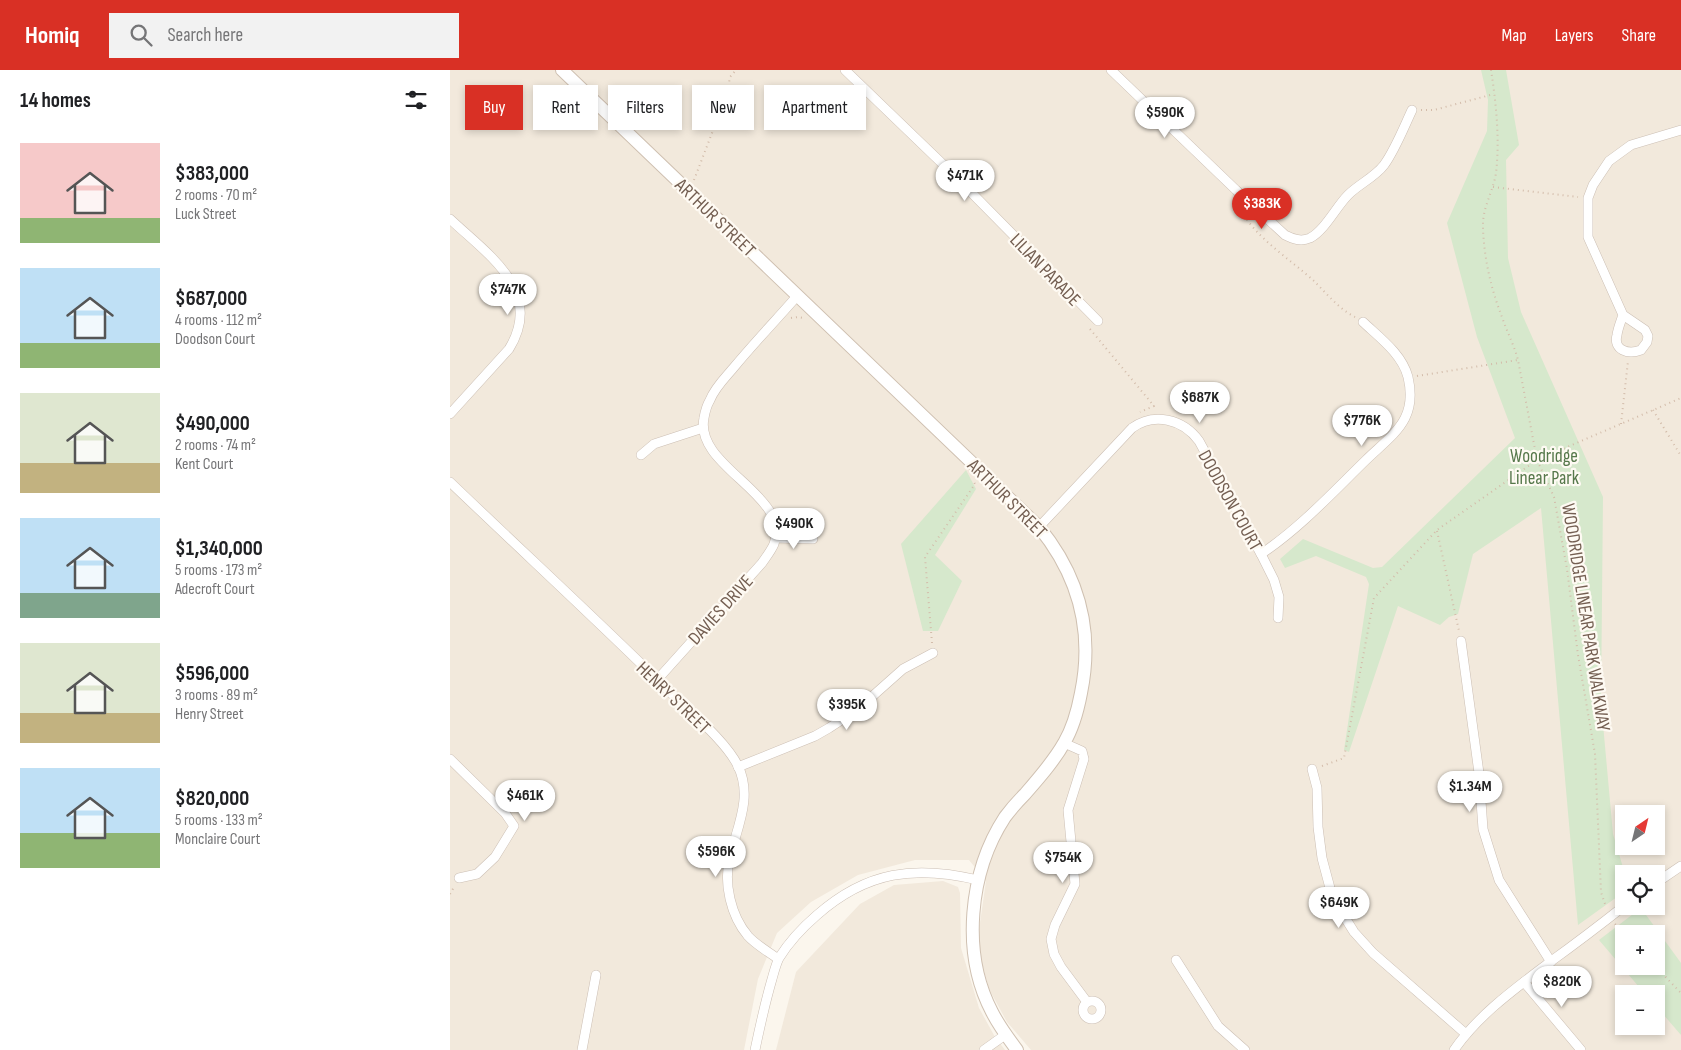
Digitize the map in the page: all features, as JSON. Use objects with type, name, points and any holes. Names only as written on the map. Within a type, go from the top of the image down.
[{"type":"street","name":"ARTHUR STREET","points":[[562,70],[1039,527],[1052,543],[1075,586],[1085,631],[1086,657],[1080,703],[1064,743],[1038,780],[1006,815],[994,835],[978,880],[973,905],[972,933],[975,960],[982,988],[991,1012],[1017,1050]]},
{"type":"street","name":"LILIAN PARADE","points":[[845,70],[952,173],[1098,321]]},
{"type":"street","points":[[1111,70],[1285,235],[1302,241],[1318,233],[1348,195],[1384,165],[1402,133],[1412,110]]},
{"type":"street","points":[[1623,315],[1616,336],[1620,349],[1629,352],[1641,350],[1647,342],[1648,336],[1645,330],[1623,315],[1588,238],[1588,198],[1593,185],[1609,161],[1631,145],[1681,130]]},
{"type":"street","points":[[450,219],[510,277],[517,293],[520,319],[516,336],[509,349],[450,414]]},
{"type":"street","points":[[798,295],[716,390],[706,409],[702,428],[717,455],[767,508],[775,524],[776,538],[813,539]]},
{"type":"street","points":[[1261,554],[1294,530],[1390,437],[1406,417],[1410,399],[1408,377],[1405,369],[1394,353],[1363,322]]},
{"type":"street","name":"DOODSON COURT","points":[[1039,527],[1132,428],[1144,421],[1159,419],[1174,422],[1183,426],[1195,436],[1203,448],[1261,554],[1276,588],[1279,607],[1278,618]]},
{"type":"street","points":[[641,455],[654,444],[702,428]]},
{"type":"street","name":"HENRY STREET","points":[[450,482],[658,680],[725,747],[738,766],[743,786],[744,810],[729,859],[728,882],[731,902],[738,920],[749,936],[778,959]]},
{"type":"street","name":"DAVIES DRIVE","points":[[658,680],[762,563],[770,552],[776,538]]},
{"type":"street","points":[[1461,641],[1479,773],[1483,829],[1499,880],[1551,962]]},
{"type":"street","points":[[738,766],[815,736],[829,728],[858,709],[903,670],[933,653]]},
{"type":"street","points":[[1064,743],[1082,752],[1084,758],[1068,810],[1075,884],[1055,925],[1052,938],[1054,954],[1087,1002]]},
{"type":"street","points":[[450,758],[505,813],[514,826],[495,858],[477,874],[460,878]]},
{"type":"street","points":[[1312,769],[1317,788],[1318,827],[1322,858],[1330,888],[1339,908],[1354,932],[1373,953],[1466,1034]]},
{"type":"street","points":[[1665,877],[1681,866]]},
{"type":"street","points":[[756,1050],[765,1003],[778,959],[807,924],[832,902],[859,886],[887,876],[919,872],[952,874],[978,880]]},
{"type":"street","points":[[1454,1050],[1466,1034],[1490,1010],[1615,913]]},
{"type":"street","points":[[1176,960],[1218,1026],[1245,1050]]},
{"type":"street","points":[[582,1050],[596,975]]},
{"type":"street","points":[[1524,982],[1581,1050]]},
{"type":"street","points":[[984,1050],[1005,1035]]},
{"type":"path","points":[[693,182],[727,94],[730,77],[736,70]]},
{"type":"path","name":"WOODRIDGE LINEAR PARK WALKWAY","points":[[1491,70],[1496,127],[1496,162],[1493,187],[1485,205],[1483,218],[1487,268],[1501,316],[1515,348],[1537,460],[1554,497],[1595,754],[1601,892],[1609,918],[1616,925]]},
{"type":"path","points":[[1412,110],[1434,110],[1494,94]]},
{"type":"path","points":[[1493,187],[1588,198]]},
{"type":"path","points":[[782,313],[788,320],[798,317],[809,321]]},
{"type":"path","points":[[1089,328],[1154,406],[1135,414]]},
{"type":"path","points":[[1621,424],[1629,352]]},
{"type":"path","points":[[1417,376],[1518,360]]},
{"type":"path","points":[[1312,769],[1344,758],[1374,598],[1437,530],[1537,460],[1681,398]]},
{"type":"path","points":[[1653,410],[1681,456]]},
{"type":"path","points":[[933,653],[925,557],[975,484],[972,477]]},
{"type":"path","points":[[1437,530],[1461,641]]},
{"type":"path","points":[[1664,975],[1681,993]]},
{"type":"shaded area","points":[[450,70],[1681,70],[1681,1050],[1031,1050],[1007,1022],[989,989],[977,944],[986,881],[969,860],[915,860],[858,875],[811,902],[777,933],[758,979],[744,1050],[450,1050]]},
{"type":"shaded area","points":[[943,881],[958,887],[960,893],[961,948],[979,1008],[995,1037],[1005,1050],[776,1050],[796,972],[860,904],[894,885]]},
{"type":"green space","name":"Woodridge Linear Park","points":[[1481,70],[1506,70],[1519,145],[1506,160],[1508,258],[1521,312],[1603,497],[1601,702],[1615,855],[1619,855],[1622,865],[1615,865],[1615,898],[1578,925],[1541,508],[1473,554],[1458,614],[1449,617],[1440,625],[1398,606],[1349,752],[1344,750],[1369,584],[1366,577],[1316,556],[1285,568],[1280,559],[1303,539],[1373,568],[1382,567],[1515,438],[1477,337],[1447,223],[1487,131],[1488,100]]},
{"type":"green space","points":[[966,470],[976,489],[935,555],[962,581],[938,631],[923,631],[901,544]]},
{"type":"green space","points":[[1632,915],[1646,915],[1653,925],[1619,925]]},
{"type":"green space","points":[[1615,928],[1615,959],[1599,940]]},
{"type":"green space","points":[[1665,941],[1681,963],[1681,1035],[1665,1016],[1665,985],[1637,985],[1629,975],[1665,975]]}]
